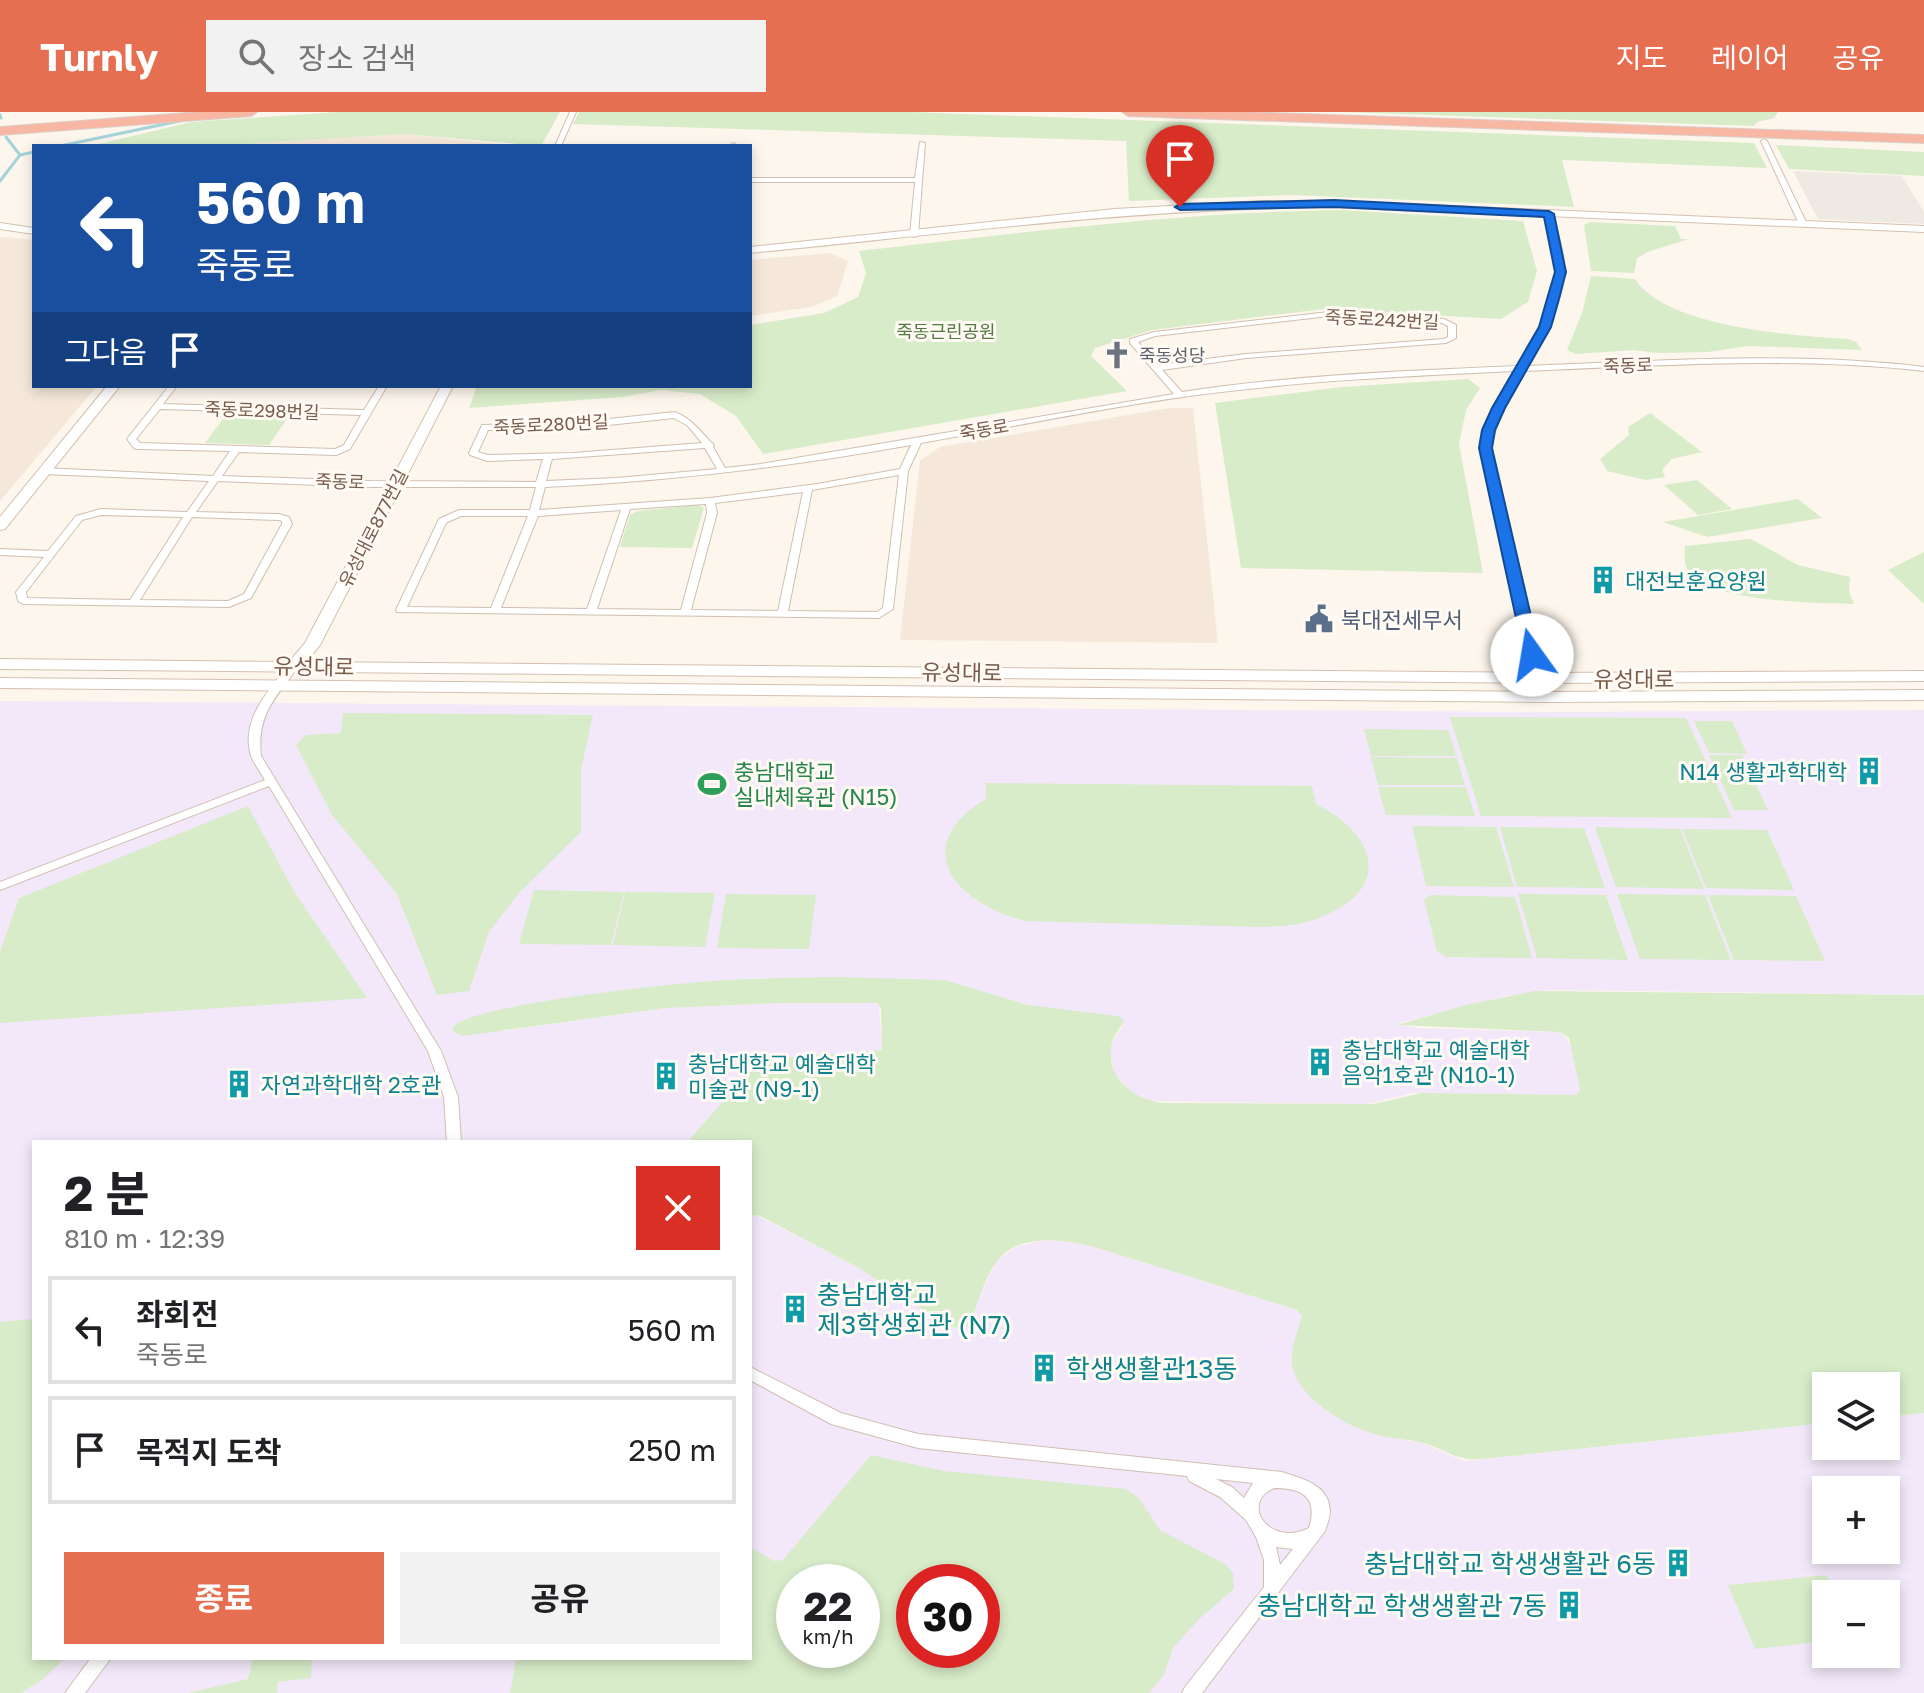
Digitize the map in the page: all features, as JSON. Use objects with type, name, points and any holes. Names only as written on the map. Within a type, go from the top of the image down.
[{"type":"highway","points":[[121,120],[193,112]]},
{"type":"highway","points":[[0,128],[251,112]]},
{"type":"highway","points":[[1128,112],[1924,137]]},
{"type":"highway","points":[[1237,112],[1924,137]]},
{"type":"main road","points":[[752,250],[1095,214],[1255,203],[1924,229]]},
{"type":"main road","points":[[2,227],[32,231]]},
{"type":"main road","points":[[0,526],[112,388]]},
{"type":"main road","name":"유성대로877번길","points":[[294,666],[312,645],[446,388]]},
{"type":"main road","name":"유성대로","points":[[0,664],[1541,678],[1924,676]]},
{"type":"main road","name":"유성대로","points":[[0,683],[1548,697],[1924,695]]},
{"type":"street","points":[[559,144],[573,112]]},
{"type":"street","points":[[1764,141],[1803,224]]},
{"type":"street","points":[[914,235],[922,143]]},
{"type":"street","points":[[752,180],[919,180]]},
{"type":"street","points":[[1548,697],[1531,651],[1486,448],[1489,430],[1519,369],[1545,327],[1560,272],[1549,214]]},
{"type":"street","name":"죽동로242번길","points":[[1156,368],[1246,356],[1446,341],[1452,338],[1452,325],[1444,321],[1329,314],[1154,334],[1133,341],[1156,368],[1181,396]]},
{"type":"street","name":"죽동로","points":[[44,471],[395,483],[541,484],[722,471],[917,442],[1181,396],[1309,380],[1788,360],[1874,362],[1924,369]]},
{"type":"street","name":"죽동로298번길","points":[[172,388],[131,439],[137,446],[336,452],[347,447],[382,388]]},
{"type":"street","name":"죽동로298번길","points":[[158,406],[367,413]]},
{"type":"street","name":"죽동로280번길","points":[[710,445],[548,456],[487,458],[473,453],[485,427],[580,425],[661,414],[685,419],[710,445],[722,471]]},
{"type":"street","points":[[904,471],[710,501],[534,513],[459,513],[442,521],[401,610],[879,615],[888,609],[904,471],[917,442]]},
{"type":"street","name":"죽동로298번길","points":[[132,604],[189,515],[236,450]]},
{"type":"street","name":"죽동로280번길","points":[[495,611],[534,513],[548,456]]},
{"type":"street","points":[[782,614],[808,488]]},
{"type":"street","points":[[685,613],[712,513],[710,501]]},
{"type":"street","points":[[591,612],[626,508]]},
{"type":"street","points":[[92,513],[279,517],[286,519],[287,524],[248,596],[239,601],[132,604],[23,601],[21,592],[52,554],[79,518],[92,513]]},
{"type":"street","points":[[0,552],[52,554]]},
{"type":"street","points":[[294,666],[264,707],[254,731],[256,756],[434,1051],[451,1097],[454,1140]]},
{"type":"street","points":[[0,887],[270,782]]},
{"type":"street","points":[[752,1374],[817,1410],[857,1426],[901,1438],[939,1445],[1282,1479],[1301,1484],[1318,1500],[1322,1522],[1191,1693]]},
{"type":"street","points":[[1176,1470],[1217,1486],[1235,1498],[1257,1523],[1286,1543],[1298,1542],[1314,1534]]},
{"type":"street","points":[[1272,1588],[1272,1560],[1257,1523],[1253,1498],[1266,1483],[1282,1479]]},
{"type":"street","points":[[74,1693],[100,1660]]},
{"type":"shaded area","points":[[404,134],[498,144],[242,144]]},
{"type":"shaded area","points":[[1793,171],[1902,176],[1924,212],[1924,224],[1818,219]]},
{"type":"shaded area","points":[[0,238],[32,240],[32,388],[95,388],[0,501]]},
{"type":"shaded area","points":[[830,253],[848,261],[837,296],[812,307],[752,316],[752,260]]},
{"type":"shaded area","points":[[1169,408],[1193,408],[1218,643],[900,640],[920,461],[940,447]]},
{"type":"shaded area","points":[[0,701],[1532,712],[1924,710],[1924,995],[1548,990],[1506,996],[1396,1024],[1417,1028],[1560,1032],[1570,1043],[1580,1090],[1576,1095],[1413,1093],[1367,1104],[1151,1101],[1131,1092],[1115,1075],[1110,1054],[1112,1042],[1123,1025],[1016,1002],[945,980],[763,978],[654,987],[489,1012],[502,1031],[666,1008],[782,1003],[872,1002],[879,1005],[882,1050],[760,1060],[689,1140],[32,1140],[32,1660],[752,1660],[754,1214],[857,1267],[962,1330],[997,1260],[1016,1247],[1043,1240],[1094,1247],[1297,1310],[1302,1316],[1292,1356],[1309,1394],[1324,1408],[1376,1435],[1422,1443],[1464,1461],[1812,1424],[1812,1460],[1900,1460],[1900,1416],[1924,1413],[1924,1693],[0,1693]]},
{"type":"green space","points":[[337,112],[560,112],[542,144],[404,134],[242,144],[98,144],[192,122]]},
{"type":"green space","points":[[579,112],[911,112],[1754,143],[1767,168],[1562,160],[1574,207],[1292,195],[1129,201],[1126,141],[573,124]]},
{"type":"green space","points":[[1341,112],[1778,112],[1774,118],[1757,122],[1754,126]]},
{"type":"green space","points":[[1776,145],[1924,152],[1924,176],[1789,169]]},
{"type":"green space","name":"죽동근린공원","points":[[1342,210],[1523,221],[1537,271],[1528,302],[1501,319],[1324,309],[1152,330],[1095,348],[1091,356],[1127,391],[763,454],[736,416],[700,394],[661,390],[622,397],[469,408],[476,388],[752,388],[752,325],[824,313],[858,297],[866,273],[859,251],[1160,219]]},
{"type":"green space","points":[[1590,222],[1675,226],[1681,239],[1689,239],[1637,258],[1634,273],[1591,271],[1584,225]]},
{"type":"green space","points":[[1591,276],[1635,279],[1651,295],[1673,308],[1702,318],[1765,331],[1848,339],[1856,342],[1862,350],[1748,346],[1708,352],[1633,350],[1576,354],[1567,350],[1582,313]]},
{"type":"green space","points":[[1468,379],[1480,388],[1466,410],[1459,444],[1483,573],[1241,568],[1215,403],[1342,387]]},
{"type":"green space","points":[[229,411],[291,413],[269,445],[205,443]]},
{"type":"green space","points":[[1650,413],[1702,452],[1672,459],[1662,470],[1665,477],[1646,480],[1607,471],[1600,459],[1629,435],[1628,427]]},
{"type":"green space","points":[[1697,480],[1732,509],[1698,515],[1664,485]]},
{"type":"green space","points":[[1798,499],[1822,518],[1707,537],[1663,522]]},
{"type":"green space","points":[[698,505],[704,508],[692,548],[620,547],[630,515],[638,511]]},
{"type":"green space","points":[[1751,539],[1798,565],[1850,577],[1849,591],[1854,604],[1793,602],[1744,596],[1704,584],[1687,568],[1685,546]]},
{"type":"green space","points":[[1924,552],[1924,604],[1888,570]]},
{"type":"green space","points":[[343,713],[593,715],[581,770],[581,832],[519,893],[489,932],[469,991],[437,995],[397,894],[332,815],[296,745],[306,735],[341,733]]},
{"type":"green space","points":[[1450,717],[1686,718],[1732,818],[1481,816]]},
{"type":"green space","points":[[1694,721],[1732,721],[1747,754],[1709,753]]},
{"type":"green space","points":[[1364,729],[1448,730],[1456,756],[1371,756]]},
{"type":"green space","points":[[1709,755],[1742,755],[1768,810],[1734,810]]},
{"type":"green space","points":[[1371,757],[1457,758],[1465,785],[1378,785]]},
{"type":"green space","points":[[986,783],[1312,786],[1316,804],[1351,829],[1362,844],[1368,859],[1368,875],[1361,890],[1346,904],[1317,919],[1294,924],[1262,927],[1025,921],[979,902],[962,888],[950,872],[945,854],[949,836],[962,817],[986,799]]},
{"type":"green space","points":[[1378,787],[1466,787],[1475,816],[1386,815]]},
{"type":"green space","points":[[248,806],[295,893],[367,998],[0,1023],[0,952],[19,898]]},
{"type":"green space","points":[[1412,826],[1496,827],[1514,887],[1426,886]]},
{"type":"green space","points":[[1500,827],[1584,828],[1605,888],[1517,887]]},
{"type":"green space","points":[[1595,827],[1680,829],[1704,889],[1616,887]]},
{"type":"green space","points":[[1682,829],[1767,830],[1794,890],[1706,888]]},
{"type":"green space","points":[[534,890],[624,892],[611,945],[519,944]]},
{"type":"green space","points":[[625,892],[715,893],[705,947],[613,945]]},
{"type":"green space","points":[[726,894],[816,895],[809,949],[717,948]]},
{"type":"green space","points":[[1518,894],[1606,895],[1628,960],[1537,958]]},
{"type":"green space","points":[[1617,894],[1705,895],[1731,960],[1640,959]]},
{"type":"green space","points":[[1430,895],[1515,897],[1532,958],[1446,957],[1437,951],[1424,900]]},
{"type":"green space","points":[[1708,895],[1796,896],[1825,961],[1734,960]]},
{"type":"green space","points":[[836,977],[945,980],[1028,1005],[1118,1016],[1124,1021],[1113,1040],[1111,1055],[1117,1076],[1141,1097],[1163,1103],[1374,1104],[1421,1093],[1576,1095],[1580,1090],[1569,1038],[1560,1032],[1397,1025],[1466,1005],[1534,991],[1924,995],[1924,1413],[1900,1416],[1900,1372],[1812,1372],[1812,1424],[1482,1459],[1464,1458],[1423,1443],[1362,1430],[1324,1409],[1303,1388],[1292,1364],[1293,1346],[1302,1316],[1297,1310],[1094,1247],[1056,1240],[1030,1242],[1007,1251],[993,1267],[970,1324],[962,1330],[946,1324],[857,1267],[758,1215],[752,1216],[752,1140],[689,1140],[760,1060],[882,1050],[881,1008],[877,1003],[666,1008],[462,1036],[453,1032],[453,1027],[467,1019],[529,1004],[648,987]]},
{"type":"green space","points":[[32,1319],[32,1660],[63,1660],[43,1679],[21,1693],[0,1693],[0,1322]]},
{"type":"green space","points":[[871,1455],[944,1471],[1126,1489],[1139,1498],[1160,1530],[1225,1564],[1233,1573],[1234,1589],[1198,1620],[1173,1648],[1164,1675],[1149,1693],[510,1693],[516,1660],[752,1660],[752,1548],[774,1561],[783,1560]]},
{"type":"green space","points":[[1826,1575],[1828,1580],[1812,1580],[1812,1643],[1755,1649],[1728,1585]]},
{"type":"green space","points":[[253,1660],[312,1660],[311,1678],[278,1682],[277,1693],[188,1693],[248,1679]]},
{"type":"waterway","points":[[70,144],[189,119]]},
{"type":"waterway","points":[[6,137],[20,155]]},
{"type":"waterway","points":[[20,155],[32,152]]},
{"type":"waterway","points":[[0,181],[20,155]]},
{"type":"place","name":"죽동성당","points":[[1117,355]]},
{"type":"place","name":"대전보훈요양원","points":[[1603,580]]},
{"type":"place","name":"북대전세무서","points":[[1319,619]]},
{"type":"place","name":"N14 생활과학대학","points":[[1869,771]]},
{"type":"place","name":"충남대학교 실내체육관 (N15)","points":[[712,784]]},
{"type":"place","name":"충남대학교 예술대학 음악1호관 (N10-1)","points":[[1320,1062]]},
{"type":"place","name":"충남대학교 예술대학 미술관 (N9-1)","points":[[666,1076]]},
{"type":"place","name":"자연과학대학 2호관","points":[[239,1084]]},
{"type":"place","name":"충남대학교 제3학생회관 (N7)","points":[[795,1309]]},
{"type":"place","name":"학생생활관13동","points":[[1044,1368]]},
{"type":"place","name":"충남대학교 학생생활관 6동","points":[[1678,1563]]},
{"type":"place","name":"충남대학교 학생생활관 7동","points":[[1569,1605]]},
{"type":"route","points":[[1180,207],[1255,203],[1334,204],[1549,214],[1560,272],[1553,299],[1545,327],[1519,369],[1489,430],[1486,448],[1532,655]]}]
